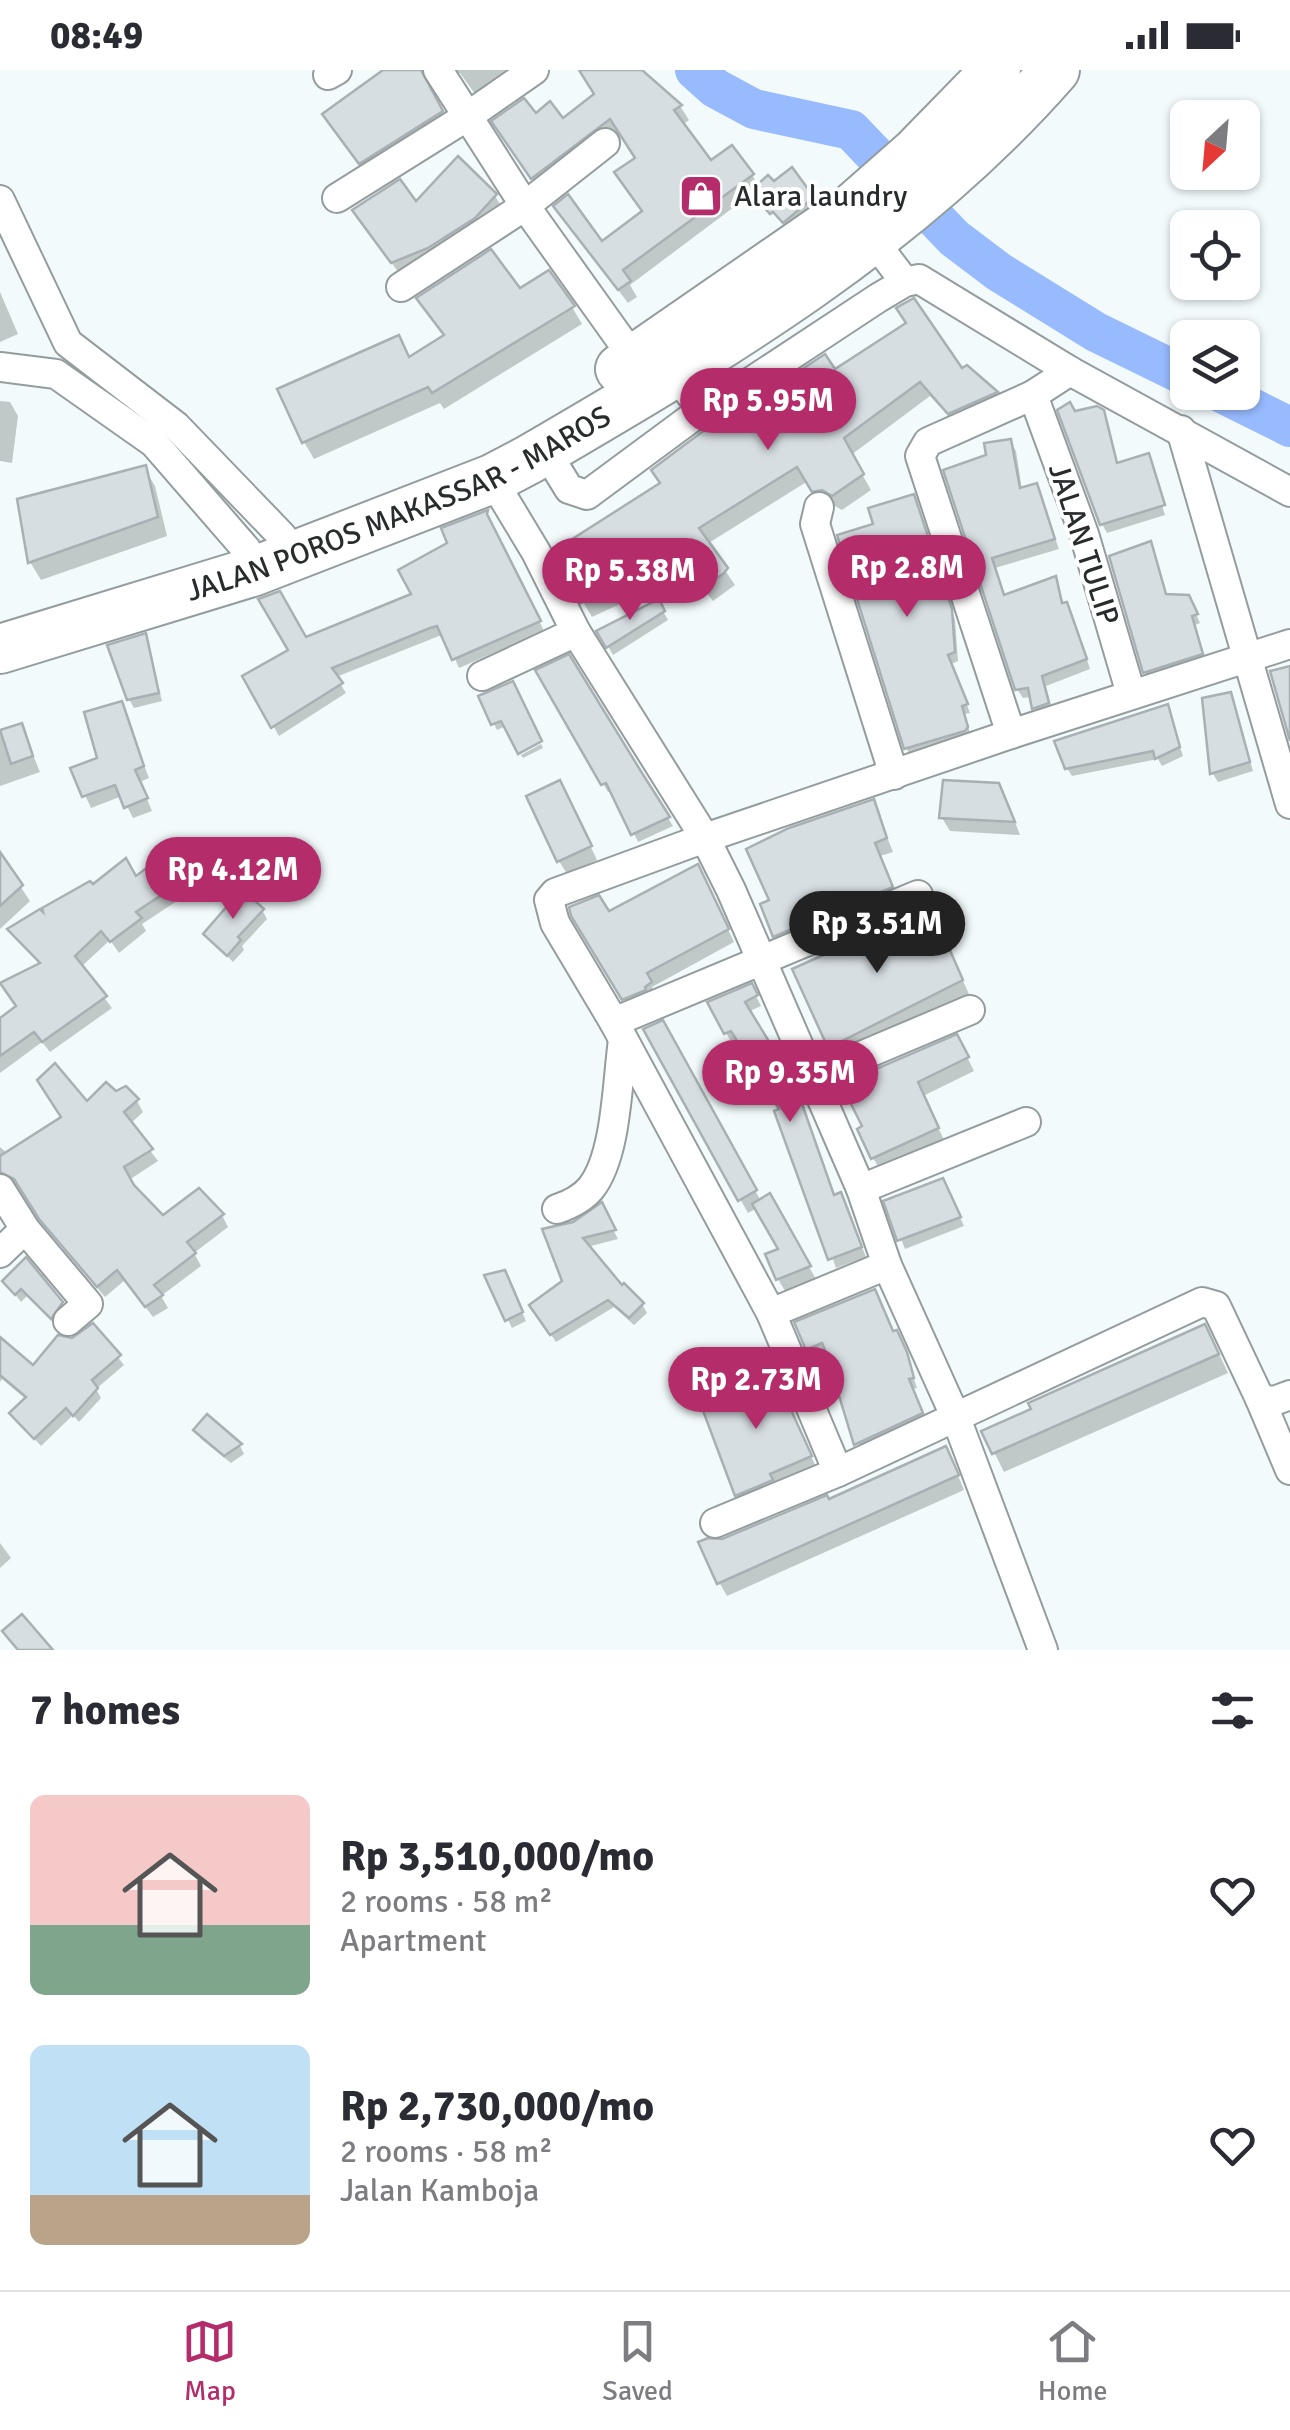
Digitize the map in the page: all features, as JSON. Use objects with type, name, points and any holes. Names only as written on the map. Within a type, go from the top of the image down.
[{"type":"highway","points":[[1000,81],[1056,70]]},
{"type":"highway","points":[[1000,81],[1077,70]]},
{"type":"highway","name":"JALAN POROS MAKASSAR - MAROS","points":[[0,624],[264,543],[485,451],[804,292],[862,225],[930,167],[1000,81]]},
{"type":"highway","name":"JALAN POROS MAKASSAR - MAROS","points":[[0,649],[252,572],[492,479],[544,450],[654,366]]},
{"type":"street","points":[[438,70],[525,206],[654,366],[706,408]]},
{"type":"street","points":[[337,198],[534,70]]},
{"type":"street","points":[[401,287],[525,206],[605,143]]},
{"type":"street","points":[[0,200],[68,342],[165,435],[264,543]]},
{"type":"street","points":[[862,225],[905,282]]},
{"type":"street","points":[[544,450],[569,490],[587,495],[706,408],[905,282],[919,280],[970,313],[1290,492]]},
{"type":"street","points":[[56,374],[68,342]]},
{"type":"street","points":[[0,367],[56,374],[165,435],[264,543]]},
{"type":"street","points":[[1012,734],[920,456],[928,442],[1034,396],[1070,370]]},
{"type":"street","name":"JALAN TULIP","points":[[1034,396],[1084,534],[1131,694]]},
{"type":"street","points":[[1181,430],[1290,804]]},
{"type":"street","points":[[492,479],[536,552],[576,632],[705,838],[814,1076],[861,1189],[887,1265],[956,1418],[1043,1650]]},
{"type":"street","points":[[819,508],[815,524],[894,775]]},
{"type":"street","points":[[482,676],[576,632]]},
{"type":"street","points":[[838,1472],[771,1313],[619,1031],[555,923],[548,900],[555,892],[705,838],[1290,644]]},
{"type":"street","points":[[619,1031],[763,962],[918,895]]},
{"type":"street","points":[[814,1076],[970,1010]]},
{"type":"street","points":[[557,1209],[572,1204],[591,1188],[604,1162],[619,1031]]},
{"type":"street","points":[[861,1189],[1026,1122]]},
{"type":"street","points":[[0,1189],[25,1228],[88,1304],[68,1321]]},
{"type":"street","points":[[0,1254],[25,1228]]},
{"type":"street","points":[[771,1313],[887,1265]]},
{"type":"street","points":[[715,1523],[838,1472],[1202,1302],[1216,1306],[1290,1470]]},
{"type":"street","points":[[1260,1399],[1274,1401],[1290,1394]]},
{"type":"building","points":[[383,70],[421,70],[443,111],[359,164],[322,114]]},
{"type":"building","points":[[579,70],[642,70],[682,105],[674,110],[711,160],[732,145],[754,174],[623,270],[631,281],[618,290],[553,206],[568,194],[602,241],[642,211],[614,172],[635,158],[610,119],[531,179],[491,121],[524,98],[536,113],[550,101],[563,118],[594,94]]},
{"type":"building","points":[[458,156],[497,194],[475,218],[428,248],[391,263],[352,210],[400,179],[416,201]]},
{"type":"building","points":[[792,167],[814,197],[783,223],[750,191],[768,175],[774,181]]},
{"type":"building","points":[[491,249],[520,288],[549,270],[575,306],[432,393],[428,387],[302,443],[277,389],[399,335],[409,357],[444,335],[416,298]]},
{"type":"building","points":[[914,298],[962,368],[967,365],[998,392],[948,414],[920,382],[844,438],[864,474],[832,496],[822,490],[812,492],[797,467],[699,528],[728,568],[723,574],[702,587],[671,547],[627,574],[631,579],[581,603],[555,550],[660,483],[651,470],[714,423],[724,421],[825,354],[835,369],[906,323],[896,308]]},
{"type":"building","points":[[1070,402],[1075,411],[1097,406],[1104,410],[1117,463],[1149,453],[1165,505],[1100,525],[1057,410]]},
{"type":"building","points":[[1011,439],[1020,488],[1037,483],[1055,539],[992,558],[1004,595],[1056,576],[1062,603],[1067,602],[1087,659],[1042,676],[1049,703],[1032,709],[1028,688],[1015,690],[943,470],[986,455],[984,443]]},
{"type":"building","points":[[146,465],[158,517],[28,563],[17,499]]},
{"type":"building","points":[[914,494],[952,609],[955,652],[948,655],[968,704],[962,706],[968,727],[904,749],[837,535],[873,524],[868,508]]},
{"type":"building","points":[[488,510],[541,621],[452,660],[437,626],[430,628],[332,668],[343,683],[271,728],[242,676],[288,650],[258,599],[280,591],[306,637],[411,594],[398,570],[447,543],[441,528]]},
{"type":"building","points":[[1151,541],[1166,594],[1189,595],[1198,614],[1192,616],[1203,654],[1143,673],[1109,556]]},
{"type":"building","points":[[659,599],[665,611],[606,648],[596,631]]},
{"type":"building","points":[[146,633],[159,693],[127,700],[107,645]]},
{"type":"building","points":[[569,654],[670,817],[631,835],[606,783],[601,785],[535,670]]},
{"type":"building","points":[[1290,666],[1290,741],[1270,671]]},
{"type":"building","points":[[513,681],[542,741],[518,754],[501,721],[491,725],[478,696]]},
{"type":"building","points":[[1231,692],[1250,762],[1210,774],[1202,698]]},
{"type":"building","points":[[122,701],[144,766],[135,770],[148,798],[124,808],[115,785],[82,797],[70,768],[97,758],[84,712]]},
{"type":"building","points":[[1168,704],[1180,747],[1155,759],[1153,751],[1065,769],[1054,741]]},
{"type":"building","points":[[22,723],[33,756],[11,764],[0,730]]},
{"type":"building","points":[[560,780],[592,846],[557,862],[526,796]]},
{"type":"building","points":[[943,780],[999,783],[1015,822],[939,818]]},
{"type":"building","points":[[874,799],[887,838],[875,843],[893,887],[773,937],[760,904],[769,900],[746,849],[789,828]]},
{"type":"building","points":[[0,852],[23,885],[0,906]]},
{"type":"building","points":[[126,858],[136,876],[156,861],[175,886],[136,912],[142,918],[110,942],[101,931],[75,956],[107,996],[42,1042],[34,1032],[0,1056],[0,1018],[16,1006],[0,983],[40,963],[7,929],[40,909],[43,912],[42,908],[90,881],[93,884]]},
{"type":"building","points":[[698,864],[729,929],[647,973],[652,982],[646,990],[622,1000],[569,907],[599,895],[609,911]]},
{"type":"building","points":[[242,889],[264,909],[238,937],[241,940],[227,956],[203,934]]},
{"type":"building","points":[[931,907],[963,980],[828,1048],[792,969]]},
{"type":"building","points":[[752,983],[758,995],[745,1002],[782,1063],[775,1068],[788,1106],[801,1101],[834,1195],[841,1192],[862,1247],[828,1260],[774,1111],[779,1109],[731,1031],[724,1034],[707,1002]]},
{"type":"building","points":[[663,1020],[757,1190],[738,1201],[643,1029]]},
{"type":"building","points":[[957,1034],[969,1057],[918,1082],[939,1128],[871,1159],[857,1129],[862,1126],[841,1084]]},
{"type":"building","points":[[55,1063],[87,1101],[106,1082],[116,1091],[126,1086],[139,1099],[124,1112],[153,1149],[124,1167],[134,1185],[163,1215],[199,1188],[224,1214],[187,1242],[196,1253],[154,1285],[163,1295],[145,1307],[117,1270],[97,1287],[39,1219],[14,1179],[0,1172],[0,1156],[61,1117],[37,1080]]},
{"type":"building","points":[[943,1178],[961,1217],[897,1241],[883,1201]]},
{"type":"building","points":[[770,1193],[811,1266],[776,1280],[765,1254],[778,1249],[752,1204]]},
{"type":"building","points":[[602,1202],[616,1230],[583,1238],[622,1285],[644,1303],[629,1318],[608,1300],[550,1335],[529,1305],[562,1281],[542,1229],[573,1222]]},
{"type":"building","points":[[26,1257],[63,1302],[51,1319],[21,1289],[15,1295],[2,1281]]},
{"type":"building","points":[[505,1270],[523,1312],[505,1321],[484,1275]]},
{"type":"building","points":[[875,1289],[907,1352],[914,1378],[909,1379],[923,1413],[854,1445],[834,1379],[837,1378],[822,1343],[806,1350],[794,1322]]},
{"type":"building","points":[[93,1323],[121,1355],[92,1380],[98,1388],[73,1416],[66,1408],[34,1439],[9,1413],[26,1397],[0,1375],[0,1337],[33,1365],[58,1335],[72,1338]]},
{"type":"building","points":[[1205,1324],[1219,1354],[992,1454],[981,1431],[1031,1409],[1028,1403]]},
{"type":"building","points":[[770,1364],[812,1456],[770,1474],[773,1480],[735,1496],[702,1408],[748,1390],[742,1376]]},
{"type":"building","points":[[207,1414],[242,1444],[224,1456],[193,1430]]},
{"type":"building","points":[[946,1446],[959,1475],[717,1584],[698,1542],[722,1539],[827,1495],[829,1499]]},
{"type":"building","points":[[22,1614],[53,1650],[18,1650],[2,1631]]},
{"type":"waterway","points":[[695,70],[715,88],[754,109],[851,130],[954,238],[999,272],[1096,332],[1170,368]]},
{"type":"waterway","points":[[1256,410],[1290,427]]},
{"type":"place","name":"Alara laundry","points":[[701,196]]}]
